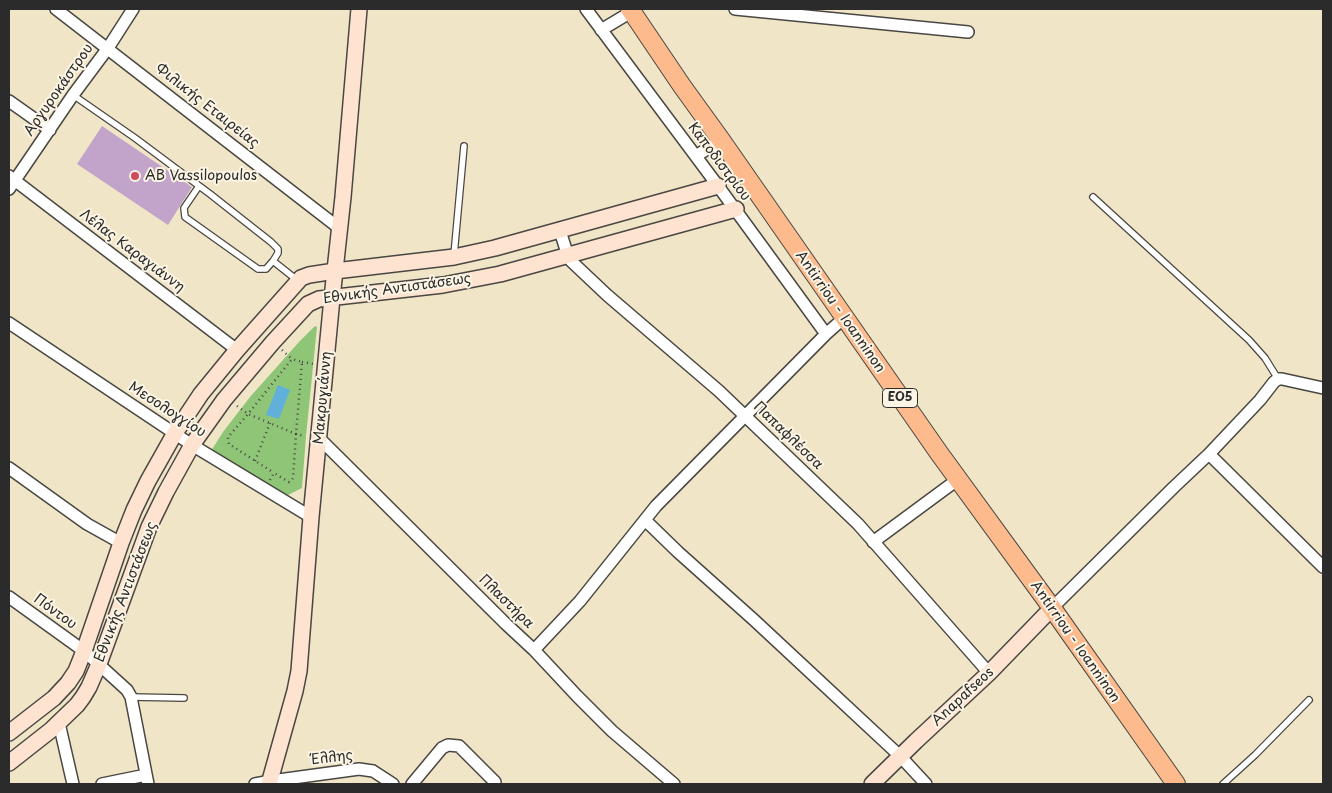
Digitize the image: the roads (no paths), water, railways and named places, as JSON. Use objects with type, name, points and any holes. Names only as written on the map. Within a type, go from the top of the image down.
[{"type":"main road","name":"Antirriou - Ioanninon","points":[[632,10],[682,86],[957,480],[1052,608],[1176,784]]},
{"type":"street","name":"Φιλικής Εταιρείας","points":[[56,9],[340,228]]},
{"type":"street","name":"Αργυροκάστρου","points":[[11,182],[108,48],[133,9]]},
{"type":"street","name":"Μακρυγιάννη","points":[[270,782],[299,671],[311,517],[360,9]]},
{"type":"street","name":"Καποδιστρίου","points":[[586,9],[736,209],[826,334]]},
{"type":"street","points":[[735,9],[968,32]]},
{"type":"street","points":[[602,30],[632,10]]},
{"type":"street","points":[[9,102],[50,130]]},
{"type":"street","points":[[696,156],[721,140]]},
{"type":"street","name":"Λέλας Καραγιάννη","points":[[11,182],[237,350]]},
{"type":"street","name":"Εθνικής Αντιστάσεως","points":[[12,726],[54,698],[76,671],[121,543],[148,481],[175,433],[201,394],[298,280],[304,276],[454,257],[495,248],[718,186]]},
{"type":"street","name":"Εθνικής Αντιστάσεως","points":[[9,763],[59,723],[83,697],[99,664],[149,527],[192,445],[224,400],[308,304],[319,299],[443,285],[500,274],[736,209]]},
{"type":"street","name":"Παπαφλέσσα","points":[[560,231],[568,256],[572,261],[607,294],[719,391],[858,524],[990,673]]},
{"type":"street","points":[[534,650],[580,601],[656,506],[844,318]]},
{"type":"street","name":"Μεσολογγίου","points":[[9,323],[192,445],[311,517]]},
{"type":"street","points":[[1052,608],[1209,454],[1278,379],[1323,388]]},
{"type":"street","name":"Πλαστήρα","points":[[319,438],[499,618],[534,650],[612,731],[674,784]]},
{"type":"street","points":[[1209,454],[1323,567]]},
{"type":"street","points":[[9,468],[87,524],[121,543]]},
{"type":"street","points":[[873,542],[957,480]]},
{"type":"street","points":[[645,520],[900,756],[926,784]]},
{"type":"street","name":"Πόντου","points":[[9,597],[84,651],[127,690],[130,697]]},
{"type":"street","name":"Anapafseos","points":[[872,784],[990,673],[1052,608]]},
{"type":"street","points":[[102,784],[147,780],[130,697]]},
{"type":"street","points":[[59,723],[74,784]]},
{"type":"street","points":[[412,784],[442,748],[448,745],[459,746],[495,782]]},
{"type":"street","name":"Έλλης","points":[[255,784],[363,769],[377,773],[393,784]]},
{"type":"lane","points":[[73,95],[135,138],[199,186],[276,246],[278,254],[266,269],[258,269],[185,217],[184,208],[199,186]]},
{"type":"lane","points":[[454,257],[464,146]]},
{"type":"lane","points":[[1093,197],[1249,340],[1265,358],[1278,379]]},
{"type":"lane","points":[[273,261],[298,280]]},
{"type":"lane","points":[[130,697],[184,698]]},
{"type":"lane","points":[[1223,784],[1310,700]]},
{"type":"water","points":[[278,385],[290,390],[279,419],[266,415]]},
{"type":"place","name":"AB Vassilopoulos","points":[[135,176]]}]
